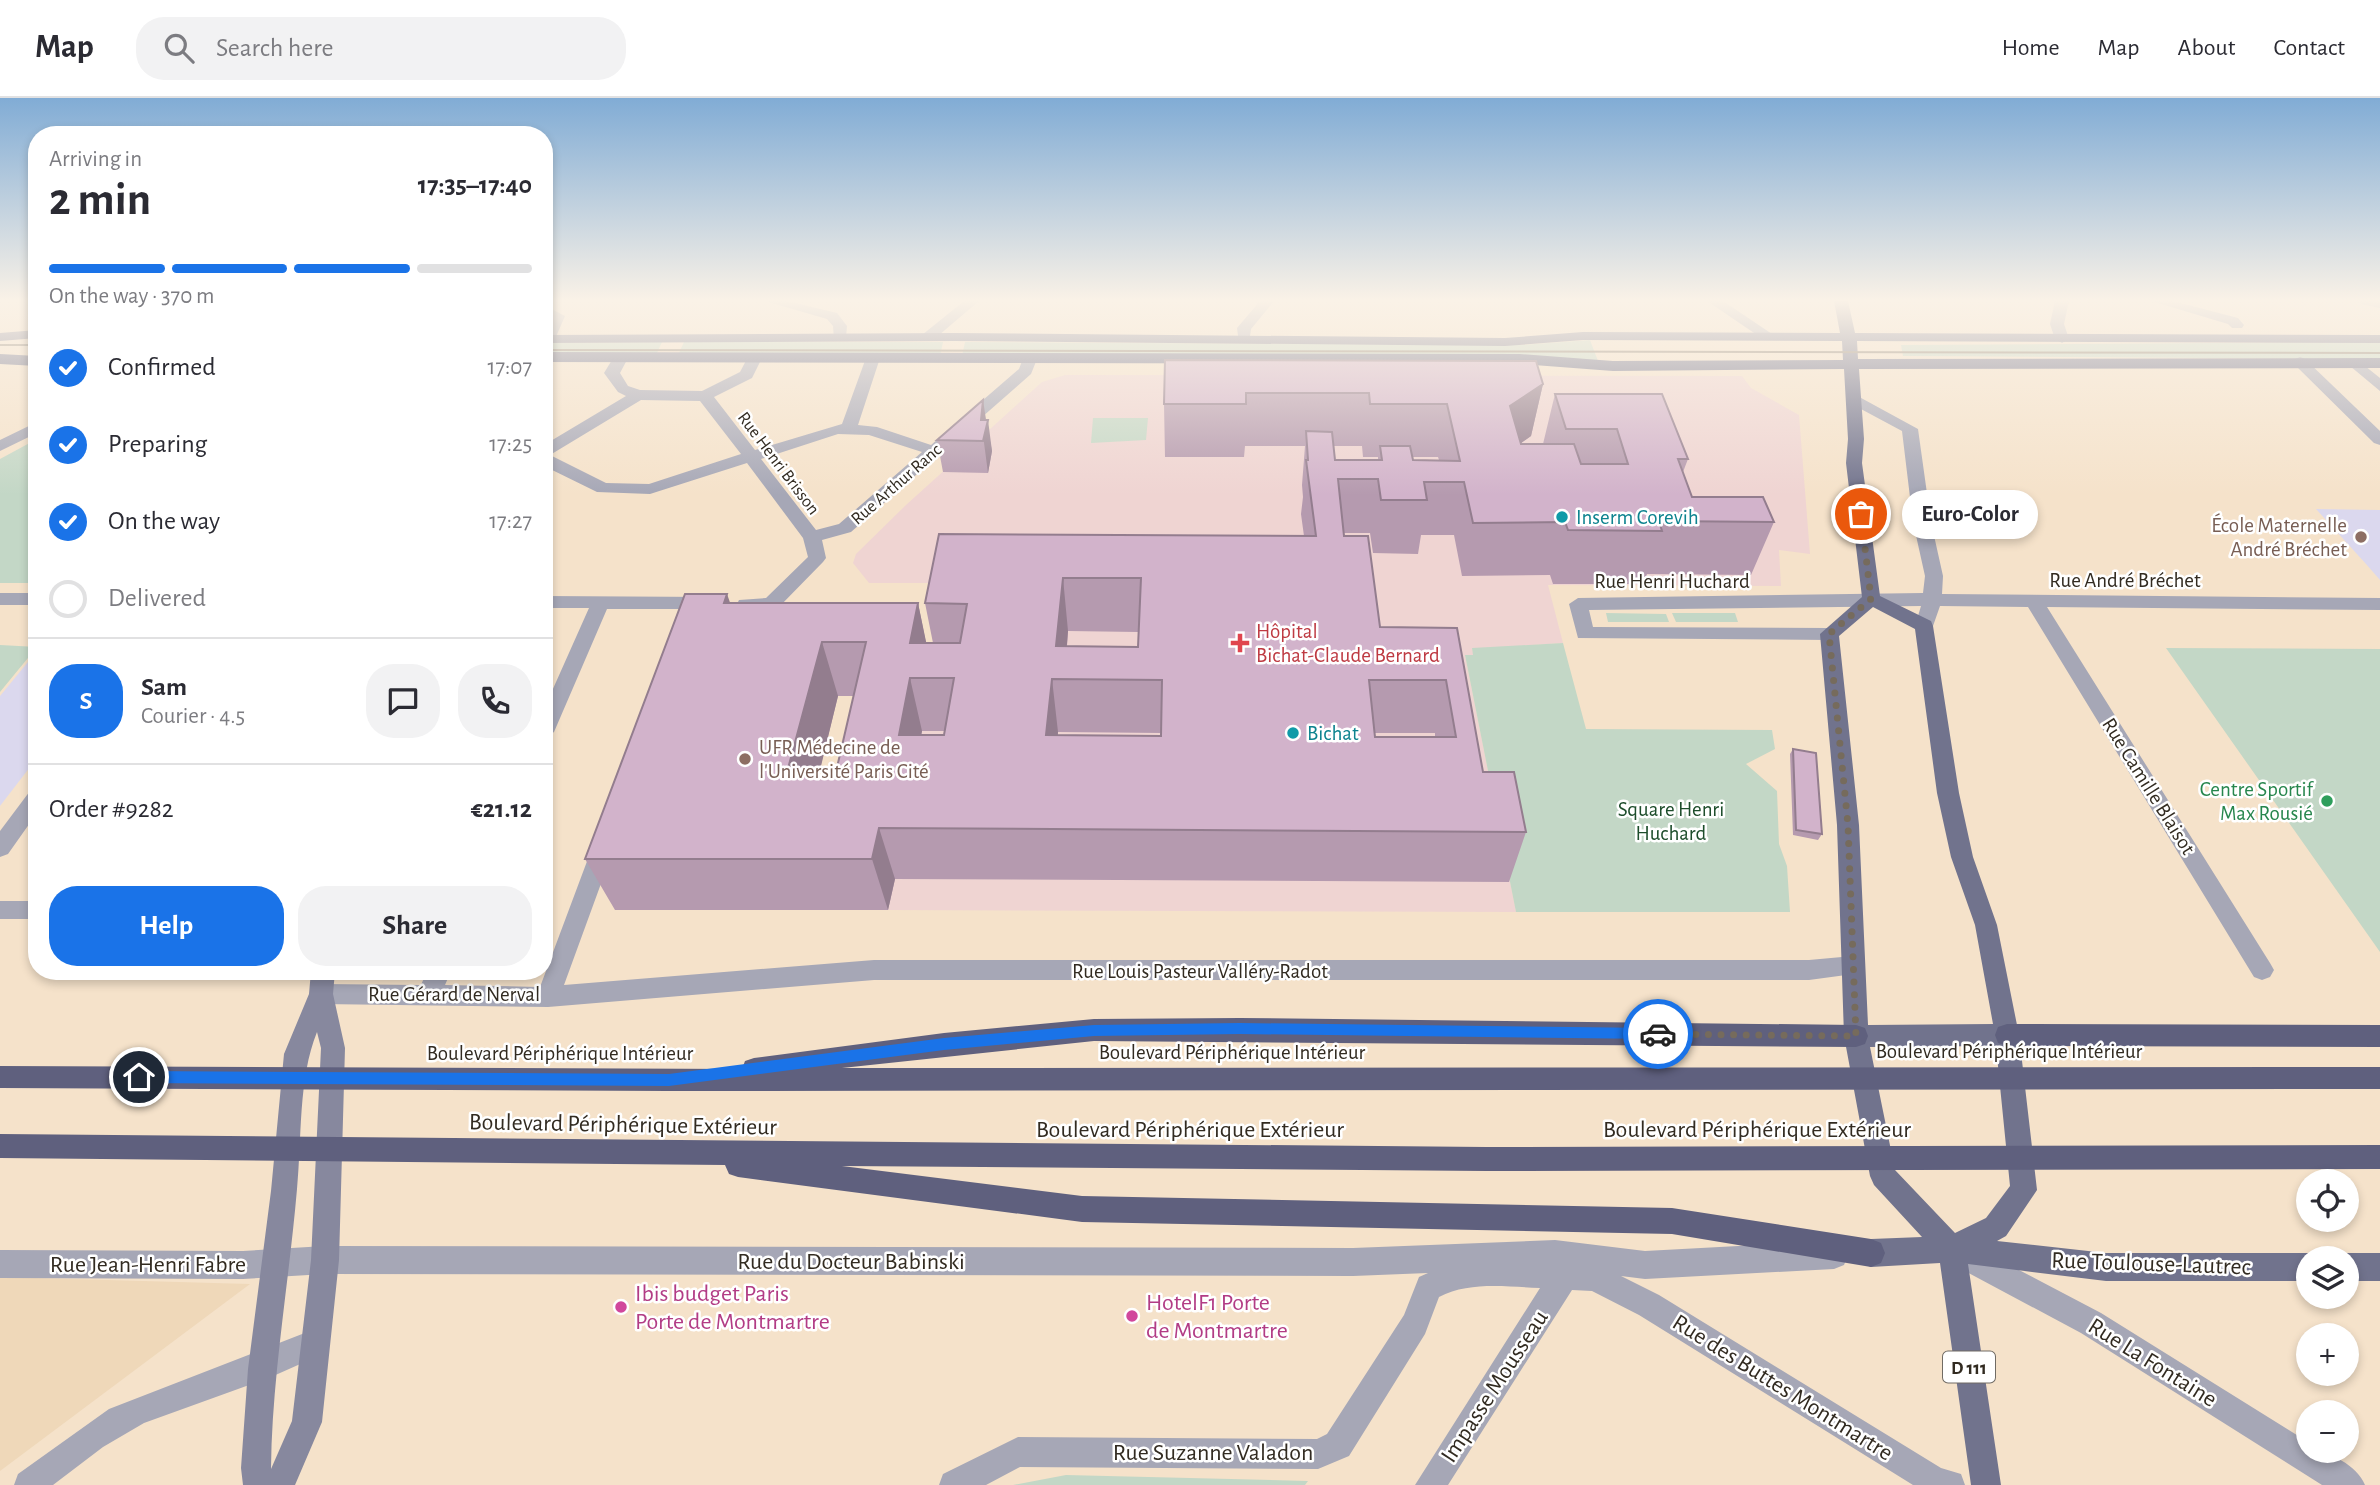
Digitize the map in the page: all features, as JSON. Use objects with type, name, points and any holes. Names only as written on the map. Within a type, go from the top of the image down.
[{"type":"highway","points":[[669,1080],[944,1044],[1094,1030],[1240,1029],[1856,1036]]},
{"type":"highway","points":[[2007,1035],[2380,1036]]},
{"type":"highway","name":"Boulevard Périphérique Intérieur","points":[[0,1077],[669,1080],[2380,1078]]},
{"type":"highway","name":"Boulevard Périphérique Extérieur","points":[[0,1146],[1472,1159],[2380,1157]]},
{"type":"highway","points":[[632,1152],[1082,1209],[1672,1221],[1871,1253]]},
{"type":"main road","points":[[1609,366],[1678,366]]},
{"type":"main road","points":[[1849,366],[1856,439],[1854,463],[1871,599]]},
{"type":"main road","points":[[1871,599],[1924,626],[1948,793],[1962,857],[1986,925],[2007,1035],[2024,1190],[1996,1227],[1952,1249],[1871,1253]]},
{"type":"main road","points":[[1871,599],[1829,634],[1848,825],[1856,1036],[1883,1176],[1952,1249]]},
{"type":"main road","points":[[1856,1036],[2007,1035]]},
{"type":"main road","name":"Rue Toulouse-Lautrec","points":[[1952,1249],[2106,1267],[2296,1267]]},
{"type":"main road","name":"D 111","points":[[1952,1249],[1986,1485]]},
{"type":"main road","points":[[2359,1267],[2380,1267]]},
{"type":"street","points":[[616,366],[612,373],[623,388],[638,395],[705,396]]},
{"type":"street","name":"Rue Henri Brisson","points":[[751,366],[747,375],[705,396],[813,537]]},
{"type":"street","points":[[849,428],[869,366]]},
{"type":"street","name":"Rue Arthur Ranc","points":[[813,537],[845,528],[1026,371],[1027,366]]},
{"type":"street","points":[[2304,366],[2380,440]]},
{"type":"street","points":[[2358,366],[2380,386]]},
{"type":"street","points":[[553,447],[638,395]]},
{"type":"street","points":[[1852,398],[1910,429],[1922,522],[1934,576],[1932,601],[1924,626]]},
{"type":"street","points":[[553,463],[603,488],[650,489],[814,434],[849,428],[871,430],[934,451]]},
{"type":"street","points":[[0,446],[28,432]]},
{"type":"street","points":[[553,602],[771,604],[817,558],[813,537]]},
{"type":"street","points":[[0,599],[28,599]]},
{"type":"street","name":"Rue André Bréchet","points":[[1871,599],[2035,603],[2380,604]]},
{"type":"street","name":"Rue Henri Huchard","points":[[1829,634],[1586,633],[1578,604],[1805,603],[1871,599]]},
{"type":"street","points":[[553,711],[601,602]]},
{"type":"street","points":[[685,625],[692,603]]},
{"type":"street","name":"Rue Camille Blaisot","points":[[2035,603],[2262,970]]},
{"type":"street","points":[[0,848],[28,809]]},
{"type":"street","name":"Rue Gérard de Nerval","points":[[322,982],[429,995],[548,997],[612,825]]},
{"type":"street","points":[[0,910],[28,910]]},
{"type":"street","name":"Rue Louis Pasteur Valléry-Radot","points":[[548,997],[874,970],[1796,970],[1853,966]]},
{"type":"street","points":[[429,995],[435,980]]},
{"type":"street","points":[[280,1485],[307,1422],[323,1289],[333,1048],[322,982]]},
{"type":"street","points":[[258,1485],[256,1468],[262,1369],[280,1272],[296,1054],[322,982]]},
{"type":"street","name":"Rue La Fontaine","points":[[1952,1249],[2091,1323],[2350,1485]]},
{"type":"street","name":"Rue du Docteur Babinski","points":[[1429,1287],[1449,1277],[1485,1272],[1561,1281],[1618,1274],[1646,1265],[1871,1253]]},
{"type":"street","name":"Rue du Docteur Babinski","points":[[280,1272],[325,1260],[1353,1262],[1555,1254],[1618,1274]]},
{"type":"street","points":[[1406,1258],[1429,1287]]},
{"type":"street","name":"Rue Jean-Henri Fabre","points":[[0,1264],[280,1272]]},
{"type":"street","name":"Rue des Buttes Montmartre","points":[[1618,1274],[1936,1482],[1950,1485]]},
{"type":"street","name":"Impasse Mousseau","points":[[1430,1485],[1561,1281]]},
{"type":"street","name":"Rue Suzanne Valadon","points":[[954,1485],[1018,1452],[1318,1454],[1338,1446],[1415,1324],[1429,1287]]},
{"type":"street","points":[[29,1485],[107,1426],[134,1412],[262,1369],[315,1343]]},
{"type":"shaded area","name":"Hôpital Bichat-Claude Bernard","points":[[1065,375],[1742,376],[1751,388],[1799,415],[1810,554],[1779,550],[1781,586],[1548,585],[1563,643],[1472,649],[1474,655],[1465,655],[1516,912],[888,910],[929,674],[949,583],[869,583],[853,563],[856,554],[906,505],[1042,382]]},
{"type":"shaded area","name":"École Maternelle André Bréchet","points":[[2316,509],[2380,510],[2380,580],[2366,564]]},
{"type":"shaded area","points":[[28,662],[28,770],[0,806],[0,696]]},
{"type":"shaded area","points":[[0,1277],[250,1284],[0,1471]]},
{"type":"green space","points":[[1093,418],[1148,418],[1146,440],[1091,443]]},
{"type":"green space","points":[[28,444],[28,583],[0,583],[0,459]]},
{"type":"green space","points":[[1606,613],[1666,614],[1669,622],[1608,622]]},
{"type":"green space","points":[[1672,613],[1735,613],[1738,622],[1676,622]]},
{"type":"green space","name":"Square Henri Huchard","points":[[1563,643],[1586,729],[1772,730],[1775,749],[1746,764],[1777,791],[1779,844],[1787,866],[1790,912],[1516,912],[1465,655],[1473,655],[1472,648]]},
{"type":"green space","points":[[0,645],[28,647],[28,658],[0,692]]},
{"type":"green space","name":"Centre Sportif Max Rousié","points":[[2166,648],[2380,649],[2380,952]]},
{"type":"green space","points":[[1066,1475],[1308,1481],[1305,1485],[1013,1485]]},
{"type":"building","points":[[1165,366],[1537,366],[1543,384],[1510,406],[1521,444],[1574,444],[1581,464],[1628,464],[1617,429],[1566,429],[1555,394],[1662,394],[1688,459],[1678,459],[1692,497],[1763,497],[1774,522],[1659,521],[1662,531],[1568,530],[1565,522],[1473,523],[1464,482],[1424,482],[1427,500],[1381,500],[1378,479],[1338,479],[1344,536],[1368,536],[1380,627],[1457,628],[1483,772],[1514,772],[1526,832],[879,828],[872,859],[585,859],[685,594],[727,594],[724,603],[918,603],[910,643],[960,643],[967,604],[925,603],[939,534],[1316,536],[1306,460],[1306,431],[1332,432],[1335,460],[1382,460],[1380,446],[1410,446],[1413,460],[1460,461],[1447,404],[1370,404],[1369,393],[1246,393],[1246,404],[1164,404]],"holes":[[[1063,578],[1141,578],[1138,647],[1056,646]],[[822,642],[866,642],[835,776],[786,776]],[[910,678],[954,678],[944,735],[899,735]],[[1052,679],[1162,680],[1161,736],[1046,735]],[[1369,680],[1446,680],[1456,737],[1375,737]]]},
{"type":"building","points":[[983,400],[981,420],[988,420],[983,441],[937,440]]},
{"type":"building","points":[[1793,749],[1816,753],[1822,834],[1796,830]]},
{"type":"way so far","points":[[1658,1034],[1856,1036],[1848,825],[1829,634],[1871,599],[1861,514]]},
{"type":"place","name":"Euro-Color","points":[[1861,514]]},
{"type":"place","name":"Inserm Corevih","points":[[1562,517]]},
{"type":"place","name":"École Maternelle André Bréchet","points":[[2361,537]]},
{"type":"place","name":"Hôpital Bichat-Claude Bernard","points":[[1240,643]]},
{"type":"place","name":"Bichat","points":[[1293,733]]},
{"type":"place","name":"UFR Médecine de l'Université Paris Cité","points":[[745,759]]},
{"type":"place","name":"Centre Sportif Max Rousié","points":[[2327,801]]},
{"type":"place","name":"Ibis budget Paris Porte de Montmartre","points":[[621,1307]]},
{"type":"place","name":"HotelF1 Porte de Montmartre","points":[[1132,1316]]},
{"type":"route","points":[[139,1077],[669,1080],[944,1044],[1094,1030],[1658,1034]]}]
